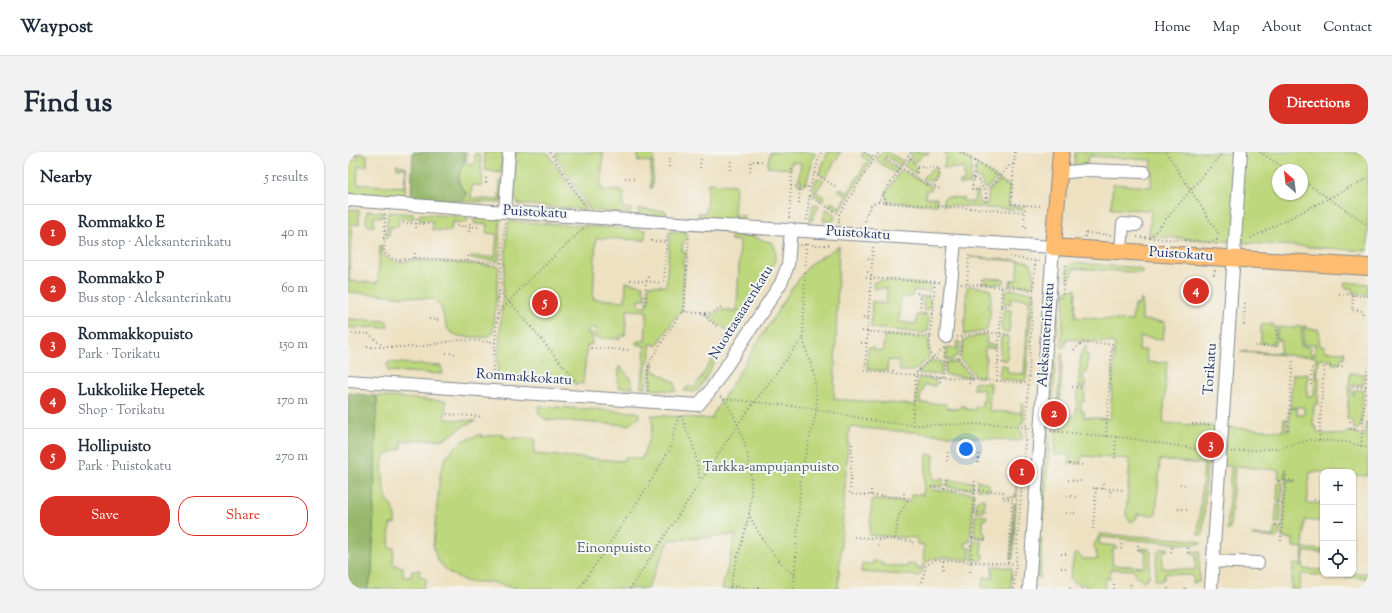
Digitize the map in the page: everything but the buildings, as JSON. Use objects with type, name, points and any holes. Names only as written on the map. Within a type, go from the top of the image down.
[{"type":"main road","name":"Aleksanterinkatu","points":[[1053,247],[1061,152]]},
{"type":"main road","name":"Puistokatu","points":[[1053,247],[1121,243],[1234,258],[1368,267]]},
{"type":"street","points":[[505,212],[510,152]]},
{"type":"street","name":"Torikatu","points":[[1211,589],[1241,152]]},
{"type":"street","points":[[1059,173],[1088,170],[1144,172]]},
{"type":"street","name":"Puistokatu","points":[[348,200],[591,220],[790,226],[807,230],[1053,247]]},
{"type":"street","points":[[1121,243],[1123,224],[1136,225]]},
{"type":"street","name":"Nuottasaarenkatu","points":[[698,405],[710,391],[781,283],[788,266],[790,226]]},
{"type":"street","points":[[945,342],[955,241]]},
{"type":"street","name":"Aleksanterinkatu","points":[[1029,589],[1053,247]]},
{"type":"street","name":"Rommakkokatu","points":[[348,380],[698,405]]},
{"type":"street","points":[[1213,561],[1258,563]]},
{"type":"path","points":[[498,314],[522,287],[591,220],[554,156],[550,152]]},
{"type":"path","points":[[554,156],[555,152]]},
{"type":"path","points":[[794,589],[802,472],[817,409],[814,374],[803,336],[803,295],[810,187],[821,152]]},
{"type":"path","points":[[865,152],[874,158]]},
{"type":"path","points":[[839,225],[839,214],[878,152]]},
{"type":"path","points":[[865,227],[865,215],[874,203],[878,202],[910,152]]},
{"type":"path","points":[[960,152],[1012,184]]},
{"type":"path","points":[[1015,152],[1011,204],[1040,206]]},
{"type":"path","points":[[1166,152],[1220,236]]},
{"type":"path","points":[[1150,238],[1223,152]]},
{"type":"path","points":[[1260,152],[1278,164]]},
{"type":"path","points":[[1355,152],[1368,153]]},
{"type":"path","points":[[908,155],[917,167],[917,176]]},
{"type":"path","points":[[669,167],[670,156]]},
{"type":"path","points":[[700,168],[701,158]]},
{"type":"path","points":[[886,159],[941,189]]},
{"type":"path","points":[[730,170],[731,160]]},
{"type":"path","points":[[750,171],[751,161],[762,160]]},
{"type":"path","points":[[975,161],[972,190],[986,190],[994,186],[1010,165],[1014,164]]},
{"type":"path","points":[[917,167],[939,168],[938,177],[934,186]]},
{"type":"path","points":[[790,226],[790,188],[792,169]]},
{"type":"path","points":[[814,173],[836,187]]},
{"type":"path","points":[[486,176],[486,183]]},
{"type":"path","points":[[625,178],[636,179]]},
{"type":"path","points":[[1251,238],[1368,178]]},
{"type":"path","points":[[974,179],[980,181],[983,190]]},
{"type":"path","points":[[1308,184],[1368,225]]},
{"type":"path","points":[[790,188],[800,186],[810,187]]},
{"type":"path","points":[[798,203],[800,186]]},
{"type":"path","points":[[986,190],[986,202]]},
{"type":"path","points":[[883,194],[886,203]]},
{"type":"path","points":[[809,196],[839,214]]},
{"type":"path","points":[[878,202],[1025,212]]},
{"type":"path","points":[[1025,205],[1024,227],[1028,227]]},
{"type":"path","points":[[385,210],[383,238],[384,252],[388,256],[401,260],[414,258],[502,263]]},
{"type":"path","points":[[416,228],[417,212]]},
{"type":"path","points":[[492,391],[505,212]]},
{"type":"path","points":[[469,232],[470,215]]},
{"type":"path","points":[[403,223],[428,224]]},
{"type":"path","points":[[457,226],[481,227]]},
{"type":"path","points":[[630,280],[664,283],[667,228]]},
{"type":"path","points":[[648,402],[648,367],[650,361],[678,317],[684,311],[689,230]]},
{"type":"path","points":[[1086,233],[1121,243],[1150,238],[1210,242],[1217,240]]},
{"type":"path","points":[[383,238],[389,239]]},
{"type":"path","points":[[651,241],[666,242]]},
{"type":"path","points":[[873,247],[865,372],[913,374],[1028,383]]},
{"type":"path","points":[[414,258],[415,252]]},
{"type":"path","points":[[967,284],[969,254]]},
{"type":"path","points":[[468,256],[468,261]]},
{"type":"path","points":[[1014,589],[1026,427],[1035,260]]},
{"type":"path","points":[[646,305],[646,282],[649,276]]},
{"type":"path","points":[[981,285],[982,280]]},
{"type":"path","points":[[935,282],[929,349],[932,357],[944,362],[952,362],[958,359],[961,352],[962,337]]},
{"type":"path","points":[[997,381],[1002,286]]},
{"type":"path","points":[[499,291],[518,311],[579,386]]},
{"type":"path","points":[[917,293],[921,295],[934,294]]},
{"type":"path","points":[[1339,294],[1368,296]]},
{"type":"path","points":[[921,295],[919,300],[920,310],[926,313],[932,313]]},
{"type":"path","points":[[1353,295],[1352,310],[1363,311],[1362,317]]},
{"type":"path","points":[[1244,325],[1245,303]]},
{"type":"path","points":[[1001,306],[1008,307]]},
{"type":"path","points":[[684,311],[705,314],[712,313],[723,307]]},
{"type":"path","points":[[705,314],[706,317],[717,327]]},
{"type":"path","points":[[863,317],[868,318]]},
{"type":"path","points":[[429,320],[438,320]]},
{"type":"path","points":[[1255,346],[1276,346],[1277,327]]},
{"type":"path","points":[[862,331],[930,336],[945,342]]},
{"type":"path","points":[[348,332],[368,334],[384,347]]},
{"type":"path","points":[[913,374],[932,357],[945,342],[987,332],[1009,335]]},
{"type":"path","points":[[630,589],[738,424],[803,336]]},
{"type":"path","points":[[367,347],[419,347],[458,340],[496,342]]},
{"type":"path","points":[[861,342],[867,343]]},
{"type":"path","points":[[940,382],[944,362],[945,342]]},
{"type":"path","points":[[1074,350],[1082,343],[1112,344],[1108,383],[1106,436]]},
{"type":"path","points":[[591,348],[629,350]]},
{"type":"path","points":[[446,353],[458,354]]},
{"type":"path","points":[[958,359],[975,379]]},
{"type":"path","points":[[1288,430],[1292,359]]},
{"type":"path","points":[[998,362],[1005,363]]},
{"type":"path","points":[[1319,440],[1324,366],[1341,367],[1345,365]]},
{"type":"path","points":[[1361,446],[1367,366]]},
{"type":"path","points":[[1311,385],[1312,368]]},
{"type":"path","points":[[893,374],[894,369]]},
{"type":"path","points":[[912,425],[916,375]]},
{"type":"path","points":[[969,384],[970,379]]},
{"type":"path","points":[[1353,386],[1366,387]]},
{"type":"path","points":[[1072,387],[1086,388]]},
{"type":"path","points":[[769,589],[730,588],[749,513],[750,475],[746,448],[738,424],[724,399],[817,409],[881,422],[912,425],[998,424],[1116,437],[1230,452],[1267,450],[1310,440],[1347,442],[1368,448]]},
{"type":"path","points":[[580,589],[646,489],[670,449],[679,413],[688,430],[694,448],[700,481]]},
{"type":"path","points":[[447,414],[483,417]]},
{"type":"path","points":[[1350,421],[1350,429],[1362,431]]},
{"type":"path","points":[[1192,424],[1212,425]]},
{"type":"path","points":[[1115,458],[1116,437]]},
{"type":"path","points":[[852,444],[850,494],[909,498],[899,515],[896,540]]},
{"type":"path","points":[[948,451],[948,460]]},
{"type":"path","points":[[978,463],[979,453]]},
{"type":"path","points":[[1069,464],[1083,465]]},
{"type":"path","points":[[1281,541],[1286,471]]},
{"type":"path","points":[[945,488],[946,478]]},
{"type":"path","points":[[970,572],[975,480]]},
{"type":"path","points":[[1068,480],[1081,481]]},
{"type":"path","points":[[1278,481],[1295,481]]},
{"type":"path","points":[[1103,484],[1103,489]]},
{"type":"path","points":[[1180,484],[1188,485]]},
{"type":"path","points":[[931,487],[1003,492],[1003,498],[1020,500]]},
{"type":"path","points":[[871,488],[871,495]]},
{"type":"path","points":[[1093,529],[1094,488],[1124,490]]},
{"type":"path","points":[[1110,489],[1110,496]]},
{"type":"path","points":[[904,491],[904,498]]},
{"type":"path","points":[[1067,496],[1079,497]]},
{"type":"path","points":[[1008,563],[1012,499]]},
{"type":"path","points":[[1314,500],[1320,501]]},
{"type":"path","points":[[1277,502],[1283,503]]},
{"type":"path","points":[[1178,509],[1187,510]]},
{"type":"path","points":[[974,512],[987,513]]},
{"type":"path","points":[[749,513],[758,533],[785,568],[795,576]]},
{"type":"path","points":[[1066,513],[1077,513]]},
{"type":"path","points":[[1275,525],[1281,525]]},
{"type":"path","points":[[854,537],[913,541],[912,546]]},
{"type":"path","points":[[878,545],[879,539]]},
{"type":"path","points":[[972,539],[985,540]]},
{"type":"path","points":[[1121,549],[1122,543]]},
{"type":"path","points":[[1138,544],[1138,550]]},
{"type":"path","points":[[1172,546],[1172,552]]},
{"type":"path","points":[[1188,547],[1188,553]]},
{"type":"path","points":[[1061,554],[1067,554]]},
{"type":"path","points":[[922,582],[926,565],[936,560],[1030,564]]},
{"type":"path","points":[[942,570],[943,560]]},
{"type":"path","points":[[1060,568],[1066,568]]},
{"type":"path","points":[[1114,582],[1114,589]]},
{"type":"path","points":[[1130,583],[1130,589]]},
{"type":"green space","points":[[350,152],[351,159],[357,159],[358,155],[355,154],[357,153],[367,155],[367,166],[358,166],[357,184],[404,187],[406,168],[405,198],[348,194],[348,153]]},
{"type":"green space","points":[[413,152],[464,152],[465,158],[460,172],[459,181],[466,192],[466,197],[462,201],[411,199]]},
{"type":"green space","points":[[464,152],[467,152],[466,164],[474,165],[475,153],[480,154],[483,186],[472,185],[471,198],[499,200],[500,180],[503,180],[501,203],[462,201],[466,197],[466,192],[461,186],[459,176],[464,163]]},
{"type":"green space","points":[[484,152],[503,152],[501,173],[485,170]]},
{"type":"green space","points":[[516,152],[547,152],[586,210],[518,204],[513,192]]},
{"type":"green space","points":[[557,152],[603,152],[601,190],[624,191],[623,208],[631,209],[630,214],[590,210],[556,156]]},
{"type":"green space","points":[[638,152],[654,152],[652,188],[650,188],[651,162],[638,161]]},
{"type":"green space","points":[[770,152],[815,152],[806,184],[798,185],[801,163],[791,162],[791,169],[767,167]]},
{"type":"green space","points":[[828,152],[841,152],[825,178],[819,173]]},
{"type":"green space","points":[[863,152],[873,159],[840,210],[828,205],[831,202],[840,207],[847,196],[838,190],[840,188],[848,193],[868,160],[861,156]]},
{"type":"green space","points":[[881,152],[887,152],[903,161],[900,165],[886,156],[884,160],[898,169],[895,173],[876,160]]},
{"type":"green space","points":[[912,152],[930,152],[927,155],[925,153],[915,163],[910,155]]},
{"type":"green space","points":[[943,152],[957,152],[972,161],[970,184],[960,185],[960,182],[964,182],[964,168],[943,168],[947,155]]},
{"type":"green space","points":[[1075,152],[1368,152],[1368,251],[1149,236],[1151,210],[1111,209],[1113,184],[1151,187],[1152,160],[1089,156],[1086,166],[1074,169]]},
{"type":"green space","points":[[909,158],[916,168],[916,174],[904,166]]},
{"type":"green space","points":[[396,164],[406,167],[397,168]]},
{"type":"green space","points":[[978,165],[998,178],[986,189],[984,189],[981,180],[975,178],[976,167]]},
{"type":"green space","points":[[934,168],[937,172],[932,181],[927,181],[922,178]]},
{"type":"green space","points":[[901,170],[932,187],[931,190],[926,190],[925,198],[937,198],[937,205],[889,202],[885,194]]},
{"type":"green space","points":[[817,178],[824,180],[816,192],[824,197],[822,201],[814,194],[814,185]]},
{"type":"green space","points":[[1001,180],[1010,186],[1009,206],[1023,207],[1023,210],[943,205],[943,199],[946,197],[963,198],[964,202],[974,202],[975,191],[978,192],[979,203],[987,204],[989,190]]},
{"type":"green space","points":[[708,183],[736,185],[734,215],[744,216],[743,221],[699,218],[698,213],[706,213]]},
{"type":"green space","points":[[813,204],[819,205],[812,221],[810,220]]},
{"type":"green space","points":[[348,209],[359,210],[359,224],[352,224],[349,281],[378,283],[380,245],[382,246],[382,253],[387,258],[397,262],[419,260],[499,266],[493,333],[487,337],[461,336],[453,334],[448,329],[442,311],[434,299],[348,292]]},
{"type":"green space","points":[[638,209],[666,211],[667,216],[640,214]]},
{"type":"green space","points":[[826,209],[834,214],[835,217],[833,221],[823,221]]},
{"type":"green space","points":[[367,211],[383,212],[383,217],[374,217],[374,226],[369,226],[366,223]]},
{"type":"green space","points":[[388,212],[413,214],[414,217],[413,219],[399,218],[398,227],[390,227],[389,236],[386,235]]},
{"type":"green space","points":[[419,215],[466,217],[468,220],[465,223],[452,222],[451,231],[432,230],[433,221],[420,220]]},
{"type":"green space","points":[[473,219],[500,219],[499,261],[471,259],[471,256],[495,257],[497,234],[486,233],[487,224],[475,224]]},
{"type":"green space","points":[[509,221],[646,230],[645,240],[596,238],[593,299],[625,301],[626,282],[643,285],[645,299],[639,299],[639,306],[647,306],[647,299],[650,299],[650,295],[648,294],[649,285],[666,286],[670,231],[686,232],[687,239],[683,243],[682,251],[686,253],[685,259],[683,260],[683,265],[685,265],[681,312],[677,315],[656,347],[655,344],[650,344],[651,354],[646,367],[646,388],[640,386],[642,385],[645,346],[636,344],[637,341],[645,341],[647,311],[627,310],[625,335],[621,336],[620,339],[595,338],[596,328],[588,328],[588,334],[593,334],[592,344],[587,346],[583,384],[501,378],[497,376]]},
{"type":"green space","points":[[732,235],[750,236],[773,243],[776,251],[774,262],[769,274],[698,390],[693,392],[684,391],[687,387],[695,387],[729,332],[709,317],[722,310],[737,311],[740,241],[730,240]]},
{"type":"green space","points":[[839,246],[834,399],[916,405],[918,378],[936,379],[935,386],[924,385],[923,391],[921,392],[920,403],[946,404],[946,408],[959,409],[960,406],[965,406],[965,409],[975,410],[976,406],[982,407],[982,401],[985,401],[985,396],[983,395],[983,389],[973,389],[974,382],[991,383],[989,411],[1021,413],[1022,402],[1024,404],[1023,423],[1019,425],[1018,429],[1022,432],[1022,439],[1019,441],[849,427],[838,589],[722,589],[736,535],[670,540],[647,589],[518,589],[491,582],[468,582],[449,573],[437,560],[433,545],[440,475],[445,459],[453,449],[463,441],[481,434],[482,437],[503,433],[503,437],[535,439],[534,454],[621,461],[625,460],[625,457],[642,459],[653,426],[651,415],[713,419],[712,416],[790,291],[810,264]]},
{"type":"green space","points":[[970,257],[1026,261],[1033,268],[1033,285],[1031,287],[1009,284],[1011,280],[1017,280],[1019,261]]},
{"type":"green space","points":[[1074,263],[1139,268],[1144,273],[1074,268],[1072,277],[1067,280],[1067,268]]},
{"type":"green space","points":[[985,278],[1004,279],[1005,281],[1002,284],[984,283]]},
{"type":"green space","points":[[881,280],[930,285],[930,291],[913,291],[912,297],[901,297],[899,322],[916,324],[917,315],[926,315],[929,318],[928,331],[923,333],[871,328],[872,301],[886,304],[887,288],[874,289],[873,283]]},
{"type":"green space","points":[[1344,282],[1368,284],[1368,294],[1352,293],[1353,288],[1345,288]]},
{"type":"green space","points":[[967,287],[989,288],[991,292],[991,305],[988,305],[988,307],[991,309],[987,330],[964,335]]},
{"type":"green space","points":[[1010,289],[1033,292],[1026,379],[1024,381],[1001,379],[999,377],[1001,365],[1007,366],[1008,373],[1024,374],[1029,299],[1011,298],[1011,304],[1004,304],[1005,292]]},
{"type":"green space","points":[[1076,289],[1075,317],[1132,321],[1134,305],[1139,305],[1140,299],[1142,300],[1142,320],[1165,322],[1163,339],[1140,337],[1139,350],[1146,350],[1147,362],[1160,363],[1167,361],[1163,423],[1283,431],[1284,419],[1287,419],[1286,431],[1289,431],[1290,408],[1297,409],[1297,415],[1304,415],[1304,407],[1290,407],[1293,374],[1308,374],[1307,396],[1314,396],[1316,357],[1240,351],[1280,353],[1281,340],[1277,340],[1278,327],[1296,328],[1297,326],[1302,326],[1301,346],[1311,347],[1310,354],[1315,354],[1315,344],[1303,345],[1304,326],[1307,326],[1307,329],[1318,329],[1320,333],[1319,345],[1325,346],[1325,351],[1345,352],[1344,358],[1341,358],[1340,364],[1332,364],[1332,359],[1319,359],[1317,377],[1319,377],[1318,404],[1314,405],[1313,426],[1317,427],[1317,433],[1345,435],[1346,432],[1356,432],[1358,436],[1364,436],[1366,422],[1368,422],[1368,476],[1356,475],[1356,469],[1320,469],[1320,472],[1310,472],[1307,503],[1320,504],[1320,522],[1305,520],[1303,548],[1293,547],[1293,539],[1282,538],[1286,481],[1296,481],[1286,479],[1286,470],[1285,479],[1278,479],[1279,470],[1235,466],[1230,530],[1227,530],[1231,466],[1207,464],[1203,535],[1198,535],[1204,464],[1160,460],[1156,515],[1137,514],[1137,518],[1131,522],[1126,516],[1130,459],[1082,456],[1079,464],[1069,463],[1069,455],[1054,454],[1061,353],[1063,353],[1059,415],[1074,416],[1076,412],[1078,388],[1085,388],[1084,402],[1081,402],[1081,410],[1084,411],[1084,417],[1110,419],[1115,343],[1066,339],[1065,347],[1061,347],[1065,291]]},
{"type":"green space","points":[[1057,290],[1060,290],[1060,295],[1056,346],[1053,346]]},
{"type":"green space","points":[[927,297],[930,299],[930,308],[925,311],[923,308],[923,299]]},
{"type":"green space","points":[[1005,309],[1011,310],[1009,332],[1003,332],[1001,329]]},
{"type":"green space","points":[[348,319],[387,321],[388,327],[348,328]]},
{"type":"green space","points":[[1263,324],[1273,324],[1273,327],[1276,327],[1275,344],[1261,343],[1261,326]]},
{"type":"green space","points":[[985,334],[987,336],[986,344],[995,345],[995,348],[985,348],[985,357],[987,357],[983,377],[976,377],[960,359],[964,340]]},
{"type":"green space","points":[[884,335],[929,338],[929,357],[919,366],[910,371],[900,371],[899,361],[888,360],[887,371],[869,369],[867,366],[868,348],[873,347],[873,350],[883,351]]},
{"type":"green space","points":[[1001,337],[1009,337],[1007,360],[1001,360],[1000,358]]},
{"type":"green space","points":[[957,341],[960,342],[958,355],[951,360],[946,360],[947,348],[956,349]]},
{"type":"green space","points":[[1086,346],[1086,354],[1088,355],[1087,373],[1084,373],[1083,380],[1086,381],[1086,386],[1078,386],[1081,353]]},
{"type":"green space","points":[[1053,353],[1056,357],[1051,426],[1047,428]]},
{"type":"green space","points":[[931,360],[942,363],[941,375],[917,373]]},
{"type":"green space","points":[[957,361],[971,377],[945,375],[945,363]]},
{"type":"green space","points":[[389,362],[441,366],[443,374],[388,371],[387,365]]},
{"type":"green space","points":[[652,362],[655,364],[652,369],[675,383],[676,391],[650,389],[650,371]]},
{"type":"green space","points":[[619,366],[630,378],[633,388],[618,387]]},
{"type":"green space","points":[[1350,373],[1364,374],[1363,385],[1352,385],[1352,395],[1354,395],[1354,390],[1363,390],[1361,425],[1358,429],[1353,428],[1352,420],[1347,419]]},
{"type":"green space","points":[[348,393],[377,396],[372,574],[367,589],[348,589]]},
{"type":"green space","points":[[377,396],[446,401],[445,419],[476,421],[465,425],[445,439],[401,441],[401,448],[388,454],[382,463],[385,491],[395,514],[395,524],[390,524],[389,547],[394,548],[393,562],[396,566],[403,567],[403,577],[411,577],[412,571],[420,570],[419,575],[427,580],[422,589],[367,589],[372,574]]},
{"type":"green space","points":[[538,406],[637,412],[639,413],[639,418],[628,425],[549,420],[544,419],[539,414]]},
{"type":"green space","points":[[1046,433],[1049,434],[1050,437],[1043,520],[1040,520]]},
{"type":"green space","points":[[927,454],[934,455],[933,479],[939,480],[940,478],[943,478],[943,486],[931,486],[931,490],[974,493],[970,542],[966,542],[965,547],[970,548],[969,560],[946,557],[935,558],[926,563],[921,573],[918,576],[861,572],[862,563],[873,564],[873,561],[882,562],[882,565],[907,567],[908,564],[916,564],[916,568],[923,568],[924,545],[917,544],[917,538],[869,535],[872,500],[909,502],[912,494],[923,495]]},
{"type":"green space","points":[[1019,462],[1017,497],[1007,498],[1015,497]]},
{"type":"green space","points":[[948,480],[973,482],[973,489],[948,487]]},
{"type":"green space","points":[[977,480],[989,484],[989,490],[977,489]]},
{"type":"green space","points":[[1278,482],[1283,483],[1281,501],[1277,501]]},
{"type":"green space","points":[[979,499],[985,499],[984,511],[976,512],[976,501]]},
{"type":"green space","points":[[1016,502],[1013,558],[1011,560],[1014,504]]},
{"type":"green space","points":[[1277,504],[1281,505],[1280,523],[1275,523]]},
{"type":"green space","points":[[975,516],[987,516],[986,520],[983,520],[983,533],[986,534],[985,538],[974,537]]},
{"type":"green space","points":[[1275,527],[1280,527],[1279,535],[1276,538],[1252,536],[1274,536]]},
{"type":"green space","points":[[1100,534],[1196,540],[1202,543],[1195,545],[1100,537],[1099,544],[1116,546],[1117,548],[1113,549],[1112,565],[1145,567],[1146,551],[1141,550],[1141,548],[1149,549],[1151,553],[1149,577],[1143,581],[1136,577],[1134,570],[1111,569],[1110,578],[1106,578],[1105,589],[1086,589],[1086,585],[1074,582],[1070,579],[1074,555],[1077,553],[1083,559],[1098,559],[1094,545]]},
{"type":"green space","points":[[1042,539],[1039,578],[1036,576],[1039,540]]},
{"type":"green space","points":[[973,542],[982,542],[981,555],[984,555],[984,559],[980,561],[972,560]]},
{"type":"green space","points":[[1162,548],[1168,548],[1168,551],[1163,551],[1162,568],[1195,570],[1196,554],[1191,553],[1192,551],[1200,552],[1199,582],[1193,583],[1193,576],[1166,573],[1163,580],[1155,580],[1157,553]]},
{"type":"green space","points":[[1303,548],[1320,550],[1320,553],[1304,552],[1303,569],[1320,570],[1320,575],[1301,574],[1300,589],[1291,589],[1293,564],[1302,565]]},
{"type":"green space","points":[[992,566],[1012,568],[1011,589],[982,589],[983,577],[993,578]]},
{"type":"green space","points":[[1356,573],[1368,573],[1368,589],[1367,578],[1350,577],[1356,577]]},
{"type":"place","name":"Lukkoliike Hepetek","points":[[1196,291]]},
{"type":"place","name":"Hollipuisto","points":[[545,303]]},
{"type":"place","name":"Rommakko P","points":[[1054,414]]},
{"type":"place","name":"Rommakkopuisto","points":[[1211,445]]},
{"type":"place","name":"Rommakko E","points":[[1022,472]]},
{"type":"park label","name":"Tarkka-ampujanpuisto","points":[[771,468]]},
{"type":"park label","name":"Einonpuisto","points":[[614,549]]}]
